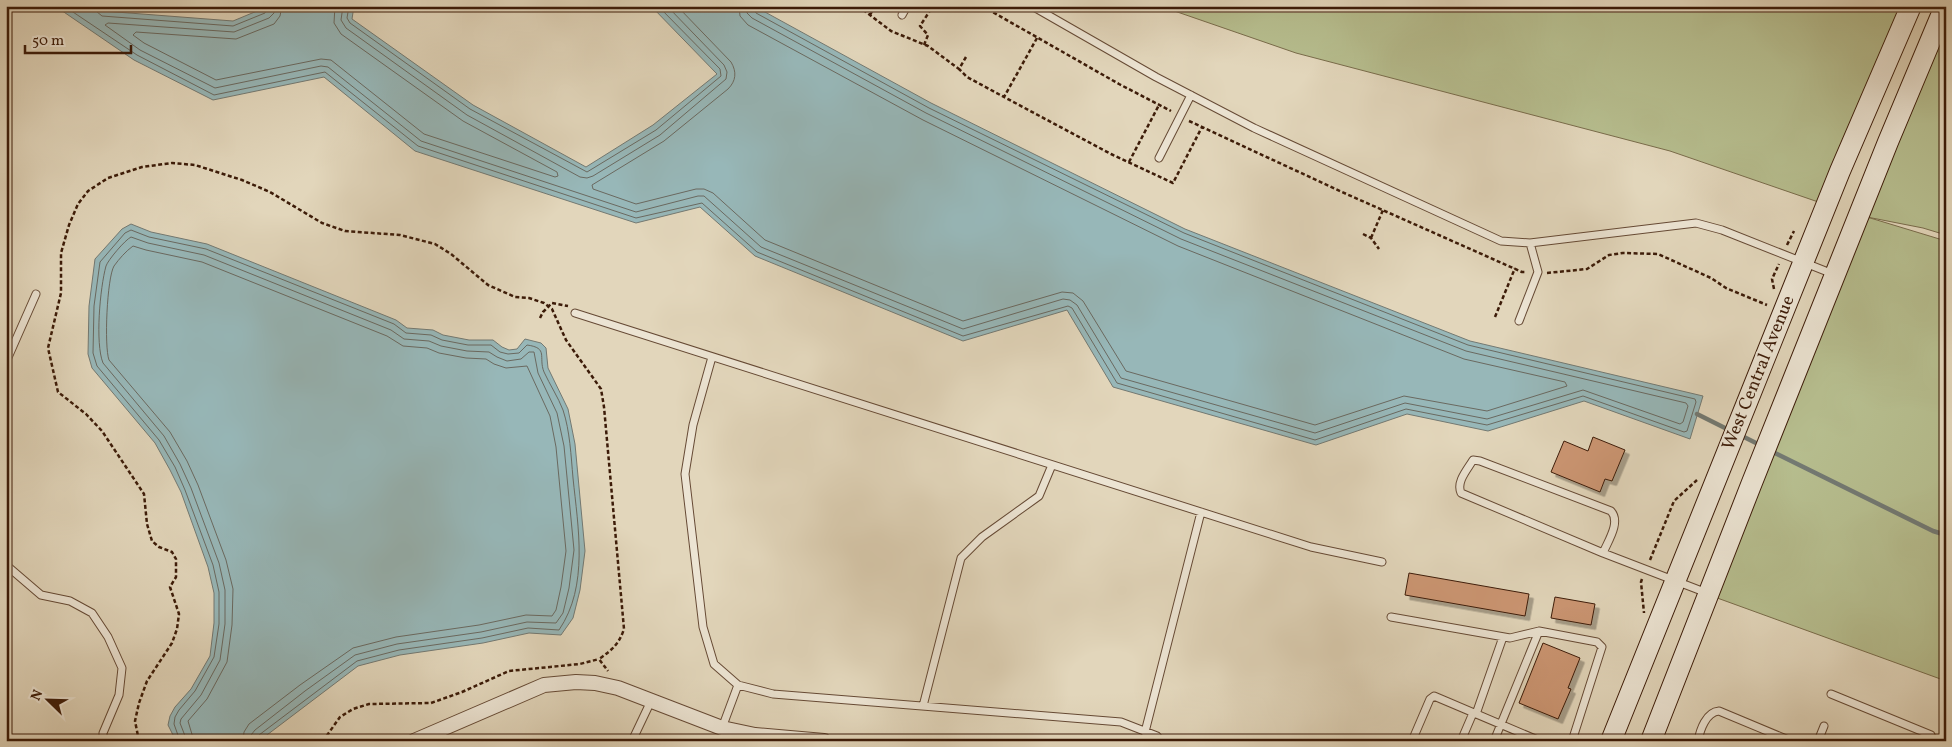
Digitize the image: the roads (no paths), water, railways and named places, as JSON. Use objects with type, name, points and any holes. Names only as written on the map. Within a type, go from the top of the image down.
[{"type":"main road","name":"West Central Avenue","points":[[1611,741],[1804,262],[1911,6]]},
{"type":"main road","name":"West Central Avenue","points":[[1651,741],[1750,485],[1888,142],[1945,6]]},
{"type":"street","points":[[414,741],[544,685],[576,682],[596,683],[618,688],[722,728],[755,736],[824,741]]},
{"type":"lane","points":[[902,15],[908,6]]},
{"type":"lane","points":[[1032,6],[1254,128],[1501,241],[1530,243],[1696,223],[1722,230],[1836,275]]},
{"type":"lane","points":[[1159,158],[1191,95]]},
{"type":"lane","points":[[1519,321],[1538,272],[1530,243]]},
{"type":"lane","points":[[6,362],[36,294]]},
{"type":"lane","points":[[574,310],[712,357],[1201,512],[1311,546],[1382,562]]},
{"type":"lane","points":[[712,357],[693,425],[685,474],[703,627],[714,664],[738,685],[773,694],[1090,718],[1121,722],[1157,736],[1161,741]]},
{"type":"lane","points":[[1603,553],[1616,523],[1615,516],[1611,511],[1480,461],[1473,460],[1463,475],[1459,486],[1460,493],[1603,553],[1709,594]]},
{"type":"lane","points":[[923,706],[961,558],[982,537],[1039,496],[1052,465]]},
{"type":"lane","points":[[1145,732],[1201,512]]},
{"type":"lane","points":[[6,565],[41,595],[70,601],[92,613],[108,637],[122,668],[119,695],[103,733],[103,741]]},
{"type":"lane","points":[[1391,617],[1510,638],[1539,631],[1597,642],[1602,647],[1572,741]]},
{"type":"lane","points":[[1494,741],[1539,631]]},
{"type":"lane","points":[[1462,741],[1503,637]]},
{"type":"lane","points":[[722,728],[738,685]]},
{"type":"lane","points":[[1831,694],[1931,735],[1933,741]]},
{"type":"lane","points":[[1412,741],[1431,697],[1540,741]]},
{"type":"lane","points":[[632,741],[651,701]]},
{"type":"lane","points":[[1698,741],[1708,716],[1719,711],[1786,739],[1786,741]]},
{"type":"lane","points":[[1818,741],[1824,726]]},
{"type":"water","points":[[55,6],[99,6],[103,11],[233,21],[269,6],[354,6],[352,19],[473,105],[586,167],[653,125],[717,74],[651,6],[754,6],[931,103],[1185,229],[1470,341],[1703,396],[1690,439],[1584,401],[1488,431],[1407,414],[1316,445],[1113,387],[1067,310],[963,341],[755,256],[700,207],[636,223],[415,151],[324,77],[213,100],[134,60]]},
{"type":"water","points":[[131,224],[151,232],[207,244],[396,320],[407,328],[433,330],[443,335],[469,340],[493,340],[509,350],[517,349],[525,339],[541,343],[546,348],[548,368],[568,409],[575,444],[585,551],[580,590],[573,618],[561,635],[529,633],[483,643],[400,655],[358,666],[259,741],[176,741],[168,725],[170,716],[175,707],[191,689],[210,656],[214,623],[214,593],[208,567],[181,492],[170,470],[155,443],[92,368],[88,354],[89,306],[95,259],[122,229]]},
{"type":"waterway","points":[[1697,414],[1731,431]]},
{"type":"waterway","points":[[1740,435],[1760,445]]},
{"type":"waterway","points":[[1769,450],[1933,531],[1946,535]]}]
